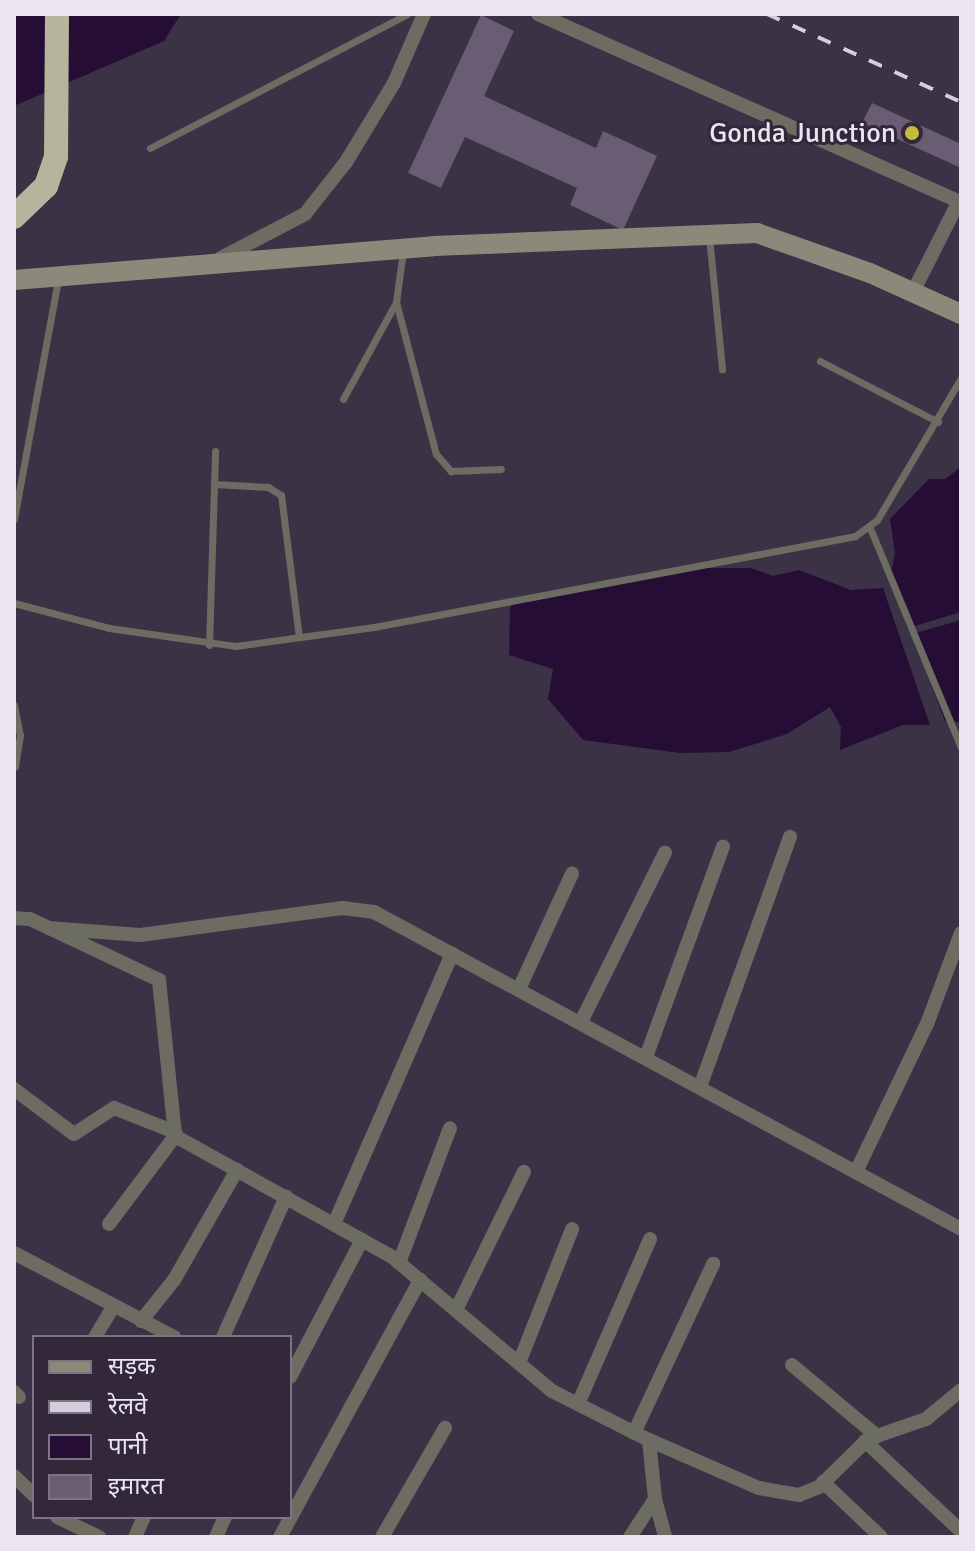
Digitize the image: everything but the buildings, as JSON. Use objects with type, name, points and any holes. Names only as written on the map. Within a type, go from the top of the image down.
[{"type":"highway","points":[[14,217],[46,186],[56,157],[57,14]]},
{"type":"street","points":[[198,266],[249,248],[305,214],[346,162],[386,96],[424,14]]},
{"type":"street","points":[[538,14],[960,201],[913,292]]},
{"type":"street","points":[[14,280],[403,249],[709,235],[778,237],[961,314]]},
{"type":"street","points":[[700,1087],[790,837]]},
{"type":"street","points":[[646,1057],[723,847]]},
{"type":"street","points":[[581,1022],[665,853]]},
{"type":"street","points":[[519,989],[572,874]]},
{"type":"street","points":[[49,928],[140,935],[352,907],[519,989],[961,1229]]},
{"type":"street","points":[[14,918],[49,928],[159,980],[175,1134],[109,1224]]},
{"type":"street","points":[[856,1172],[927,1024],[961,933]]},
{"type":"street","points":[[334,1224],[452,954]]},
{"type":"street","points":[[14,1089],[74,1134],[114,1108],[175,1134],[399,1263],[519,1363],[578,1404],[649,1440],[759,1488],[799,1495],[823,1482],[871,1439],[926,1419],[961,1390]]},
{"type":"street","points":[[399,1263],[450,1128]]},
{"type":"street","points":[[141,1321],[174,1280],[237,1170]]},
{"type":"street","points":[[456,1310],[524,1172]]},
{"type":"street","points":[[224,1335],[286,1197]]},
{"type":"street","points":[[519,1363],[572,1229]]},
{"type":"street","points":[[578,1404],[650,1239]]},
{"type":"street","points":[[292,1373],[362,1240]]},
{"type":"street","points":[[14,1253],[170,1335]]},
{"type":"street","points":[[634,1433],[713,1264]]},
{"type":"street","points":[[292,1515],[420,1280]]},
{"type":"street","points":[[96,1335],[113,1307]]},
{"type":"street","points":[[792,1365],[871,1439],[961,1531]]},
{"type":"street","points":[[382,1537],[445,1428]]},
{"type":"street","points":[[649,1440],[655,1499],[665,1537]]},
{"type":"street","points":[[14,1476],[32,1493]]},
{"type":"street","points":[[823,1482],[881,1537]]},
{"type":"street","points":[[630,1537],[655,1499]]},
{"type":"street","points":[[61,1519],[99,1537]]},
{"type":"street","points":[[280,1537],[290,1519]]},
{"type":"lane","points":[[150,148],[407,14]]},
{"type":"lane","points":[[709,235],[722,369]]},
{"type":"lane","points":[[343,399],[396,302],[403,249]]},
{"type":"lane","points":[[14,519],[58,277]]},
{"type":"lane","points":[[396,302],[436,454],[451,471],[501,469]]},
{"type":"lane","points":[[820,361],[938,422]]},
{"type":"lane","points":[[14,603],[209,645],[299,637],[745,557],[870,528],[938,422],[961,378]]},
{"type":"lane","points":[[209,645],[215,451]]},
{"type":"lane","points":[[214,484],[268,487],[281,495],[299,637]]},
{"type":"lane","points":[[870,528],[961,748]]},
{"type":"lane","points":[[14,705],[20,735],[15,767]]},
{"type":"water","points":[[14,14],[181,14],[164,41],[14,106]]},
{"type":"water","points":[[961,467],[961,612],[908,628],[890,577],[895,553],[890,519],[929,479],[945,479]]},
{"type":"water","points":[[700,568],[751,568],[773,576],[799,570],[851,590],[883,588],[930,725],[903,725],[840,750],[841,727],[830,707],[787,734],[729,752],[680,753],[583,740],[548,699],[553,669],[509,655],[510,607],[528,596]]},
{"type":"water","points":[[961,620],[961,722],[945,721],[912,634]]},
{"type":"railway","points":[[767,14],[961,102]]},
{"type":"place","name":"Gonda Junction","points":[[912,133]]}]
